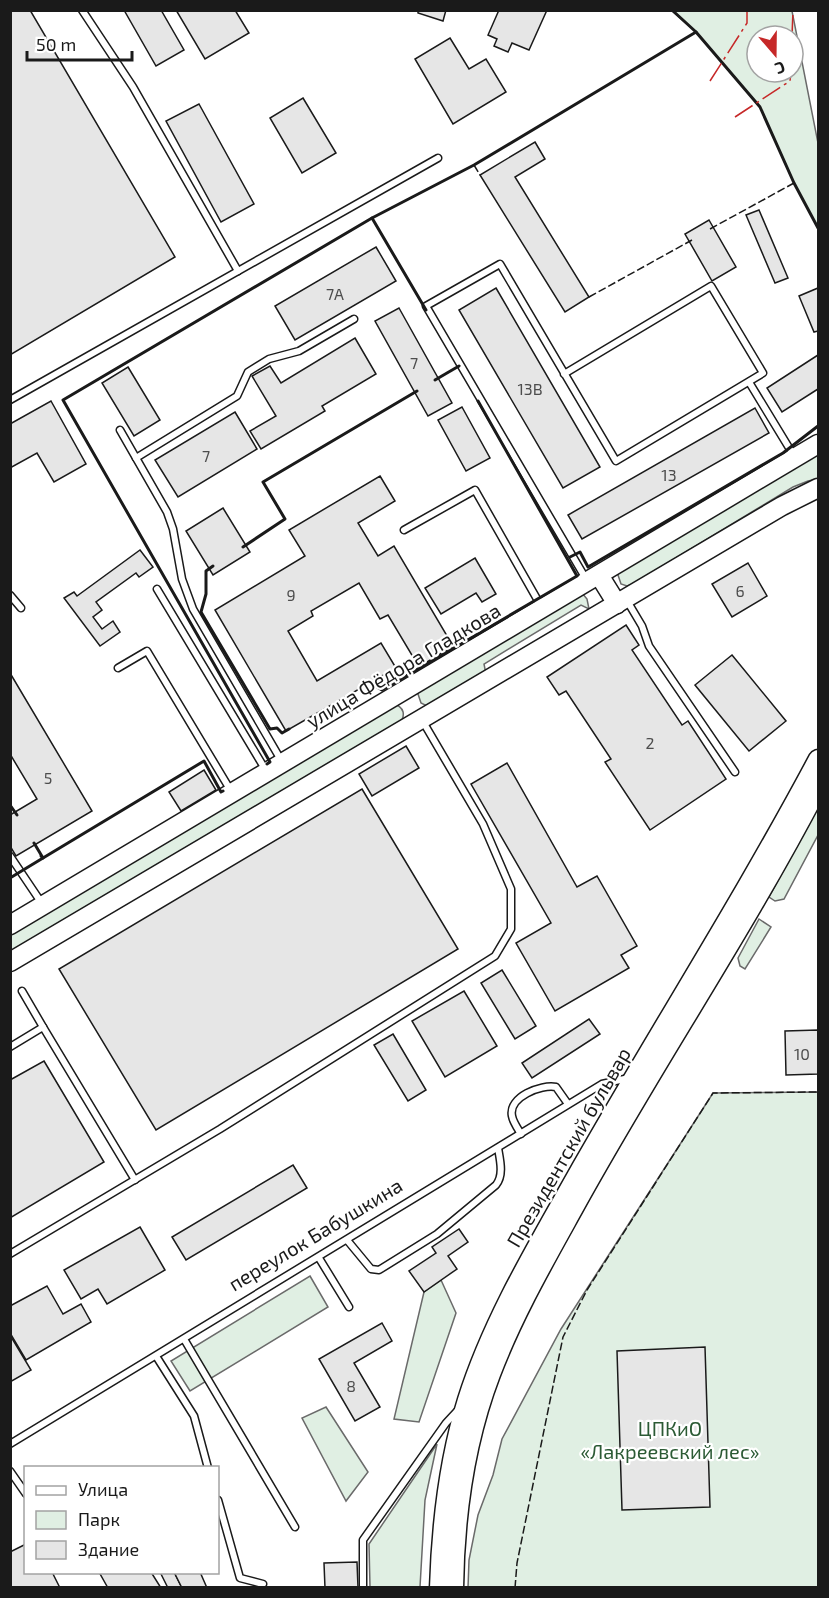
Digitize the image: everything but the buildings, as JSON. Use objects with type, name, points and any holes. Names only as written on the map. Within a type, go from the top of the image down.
[{"type":"main road","name":"улица Фёдора Гладкова","points":[[10,925],[819,444]]},
{"type":"main road","points":[[10,962],[791,501],[819,488]]},
{"type":"main road","points":[[593,579],[621,602]]},
{"type":"main road","points":[[404,691],[421,719]]},
{"type":"main road","name":"Президентский бульвар","points":[[454,1587],[457,1522],[466,1464],[490,1374],[535,1279],[606,1149],[640,1079],[819,759]]},
{"type":"main road","name":"Президентский бульвар","points":[[440,1587],[445,1500],[454,1448],[467,1400],[491,1338],[523,1272],[640,1079],[773,872],[819,788]]},
{"type":"lane","points":[[81,10],[133,87],[238,271]]},
{"type":"lane","points":[[10,400],[438,158]]},
{"type":"lane","points":[[564,374],[711,286],[763,373],[616,461],[564,374],[500,264],[426,306],[593,579]]},
{"type":"lane","points":[[136,458],[237,396],[248,372],[269,359],[299,351],[354,319]]},
{"type":"lane","points":[[749,382],[796,459]]},
{"type":"lane","points":[[120,430],[167,512],[173,529],[182,579],[193,609],[283,763]]},
{"type":"lane","points":[[404,530],[475,490],[543,609]]},
{"type":"lane","points":[[157,589],[267,772]]},
{"type":"lane","points":[[10,595],[21,608]]},
{"type":"lane","points":[[621,602],[642,626],[649,646],[735,772]]},
{"type":"lane","points":[[118,668],[147,651],[232,793]]},
{"type":"lane","points":[[10,1254],[220,1129],[495,956],[511,929],[511,889],[483,824],[421,719]]},
{"type":"lane","points":[[10,856],[43,905]]},
{"type":"lane","points":[[22,991],[135,1180]]},
{"type":"lane","points":[[10,1047],[44,1027]]},
{"type":"lane","name":"переулок Бабушкина","points":[[10,1444],[602,1084],[622,1078],[640,1079]]},
{"type":"lane","points":[[521,1134],[512,1115],[513,1106],[520,1098],[537,1088],[548,1086],[555,1087],[568,1104]]},
{"type":"lane","points":[[348,1240],[371,1269],[379,1270],[436,1234],[496,1185],[500,1180],[501,1170],[498,1148]]},
{"type":"lane","points":[[319,1258],[349,1307]]},
{"type":"lane","points":[[184,1339],[295,1527]]},
{"type":"lane","points":[[156,1356],[194,1416],[208,1466]]},
{"type":"lane","points":[[363,1587],[363,1540],[446,1423],[467,1400]]},
{"type":"lane","points":[[10,1471],[24,1491]]},
{"type":"lane","points":[[219,1504],[240,1578],[263,1584]]},
{"type":"green space","points":[[672,11],[792,11],[795,24],[745,24],[745,84],[805,84],[805,77],[818,143],[818,228],[794,183],[760,107],[696,32]]},
{"type":"green space","points":[[818,448],[818,479],[793,487],[633,584],[627,586],[621,584],[617,572]]},
{"type":"green space","points":[[582,593],[587,599],[589,609],[581,605],[484,664],[486,674],[427,706],[421,703],[417,691]]},
{"type":"green space","points":[[392,703],[400,707],[403,712],[399,725],[11,954],[10,929]]},
{"type":"green space","points":[[818,807],[818,835],[784,899],[775,901],[769,897]]},
{"type":"green space","points":[[759,919],[771,927],[745,969],[740,966],[738,958]]},
{"type":"green space","name":"ЦПКиО «Лакреевский лес»","points":[[818,1092],[818,1587],[468,1588],[469,1560],[478,1515],[493,1475],[502,1439],[561,1329],[713,1093]]},
{"type":"green space","points":[[310,1276],[328,1307],[190,1391],[171,1361]]},
{"type":"green space","points":[[441,1280],[456,1313],[419,1422],[394,1419],[424,1292]]},
{"type":"green space","points":[[326,1407],[368,1472],[346,1501],[302,1418]]},
{"type":"green space","points":[[437,1444],[425,1500],[420,1587],[370,1587],[369,1544]]},
{"type":"fence","points":[[474,165],[480,175]]},
{"type":"fence","points":[[710,229],[794,183]]},
{"type":"fence","points":[[589,297],[692,240]]},
{"type":"fence","points":[[515,1588],[517,1563],[563,1337],[587,1290],[713,1093],[818,1092]]},
{"type":"wall","points":[[672,10],[696,32],[760,107],[794,183],[818,228]]},
{"type":"wall","points":[[267,764],[270,762],[63,400],[372,218],[474,165],[696,32]]},
{"type":"wall","points":[[372,218],[426,310]]},
{"type":"wall","points":[[435,380],[459,366]]},
{"type":"wall","points":[[243,547],[285,519],[263,482],[417,391]]},
{"type":"wall","points":[[367,685],[370,683],[382,690],[577,576],[478,401]]},
{"type":"wall","points":[[570,557],[580,552],[588,567],[783,453],[818,426]]},
{"type":"wall","points":[[213,566],[206,571],[206,594],[201,612],[270,729],[277,728],[282,733],[289,729]]},
{"type":"wall","points":[[34,843],[43,858],[204,761],[221,792],[223,791]]},
{"type":"wall","points":[[10,805],[17,815]]},
{"type":"wall","points":[[10,878],[43,858],[41,856]]},
{"type":"power","points":[[710,81],[747,23],[747,10]]},
{"type":"power","points":[[792,24],[793,10]]},
{"type":"power","points":[[735,117],[785,84]]}]
